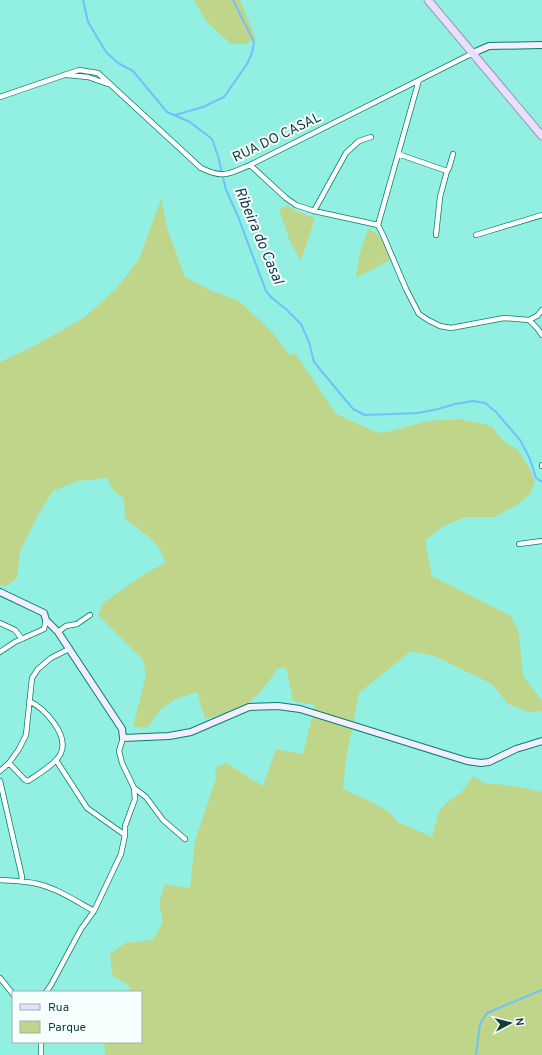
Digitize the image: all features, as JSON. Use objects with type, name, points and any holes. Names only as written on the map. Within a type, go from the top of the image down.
[{"type":"main road","points":[[428,0],[542,136]]},
{"type":"street","points":[[473,53],[489,46],[542,45]]},
{"type":"street","name":"RUA DO CASAL","points":[[0,97],[65,75],[88,77],[110,84],[201,168],[215,175],[230,174],[473,53]]},
{"type":"street","points":[[418,80],[378,225],[406,289],[419,314],[440,326],[451,328],[504,318],[529,320],[537,316],[542,310]]},
{"type":"street","points":[[314,211],[346,153],[360,141],[371,137]]},
{"type":"street","points":[[398,154],[447,170]]},
{"type":"street","points":[[436,234],[440,197],[453,154]]},
{"type":"street","points":[[250,165],[286,198],[296,205],[314,211],[378,225]]},
{"type":"street","points":[[476,235],[542,215]]},
{"type":"street","points":[[529,320],[542,335]]},
{"type":"street","points":[[519,544],[542,541]]},
{"type":"street","points":[[0,592],[44,613],[46,620],[44,629],[22,639],[0,652]]},
{"type":"street","points":[[58,632],[66,626],[77,624],[90,615]]},
{"type":"street","points":[[46,620],[58,632],[122,729],[123,738],[119,751],[122,763],[134,788],[134,799],[124,826],[125,835],[121,854],[94,912],[81,929],[52,985],[47,991]]},
{"type":"street","points":[[0,623],[15,630],[22,639]]},
{"type":"street","points":[[0,771],[9,763],[19,749],[26,735],[32,678],[38,669],[51,658],[69,649]]},
{"type":"street","points":[[9,763],[25,780],[28,781],[56,760],[61,753],[61,734],[56,725],[39,705],[29,701]]},
{"type":"street","points":[[123,738],[169,736],[191,732],[249,707],[278,706],[300,710],[467,761],[481,763],[489,762],[516,749],[542,741]]},
{"type":"street","points":[[56,760],[87,808],[125,835]]},
{"type":"street","points":[[0,781],[22,881]]},
{"type":"street","points":[[134,788],[146,797],[163,820],[184,839]]},
{"type":"street","points":[[0,880],[40,884],[64,894],[94,912]]},
{"type":"street","points":[[0,978],[12,992]]},
{"type":"street","points":[[41,1043],[41,1055]]},
{"type":"green space","points":[[194,0],[240,0],[256,39],[245,44],[231,44],[206,21]]},
{"type":"green space","points":[[161,199],[168,231],[185,277],[212,291],[239,301],[273,333],[289,355],[295,353],[336,414],[378,433],[428,421],[459,419],[484,424],[492,427],[504,442],[518,450],[531,471],[535,482],[530,494],[517,505],[495,517],[465,517],[444,526],[425,540],[432,576],[511,616],[519,632],[523,676],[542,701],[542,711],[529,712],[508,704],[492,684],[434,656],[411,651],[359,693],[346,760],[343,789],[381,807],[393,816],[396,821],[432,837],[439,811],[449,800],[461,793],[473,776],[484,783],[514,786],[542,792],[542,1055],[105,1055],[104,1043],[142,1043],[142,991],[131,991],[130,987],[112,975],[110,954],[125,943],[153,940],[163,922],[159,903],[165,884],[190,888],[195,841],[216,778],[215,768],[226,763],[263,786],[276,749],[303,754],[315,705],[293,701],[286,667],[277,669],[261,691],[245,706],[205,719],[197,692],[176,699],[161,709],[147,728],[133,726],[146,675],[143,660],[98,615],[103,603],[146,573],[165,563],[163,556],[155,543],[125,519],[124,499],[113,490],[107,478],[78,481],[53,491],[39,513],[20,552],[17,578],[6,586],[0,585],[0,362],[36,345],[85,317],[117,288],[139,259]]},
{"type":"green space","points":[[288,205],[295,211],[315,218],[301,261],[290,242],[279,209]]},
{"type":"green space","points":[[368,229],[380,237],[390,260],[356,278],[359,256]]},
{"type":"waterway","name":"Ribeira do Casal","points":[[83,0],[88,22],[106,52],[118,63],[133,71],[167,112],[190,122],[212,139],[218,156],[226,190],[237,214],[266,291],[301,324],[309,342],[314,362],[353,409],[365,415],[418,413],[473,401],[485,403],[496,412],[520,440],[530,459],[536,478],[542,482]]},
{"type":"waterway","name":"Ribeira do Casal","points":[[175,115],[203,107],[224,97],[247,64],[252,53],[254,42],[233,0]]},
{"type":"waterway","points":[[476,1055],[480,1024],[487,1013],[542,990]]}]
